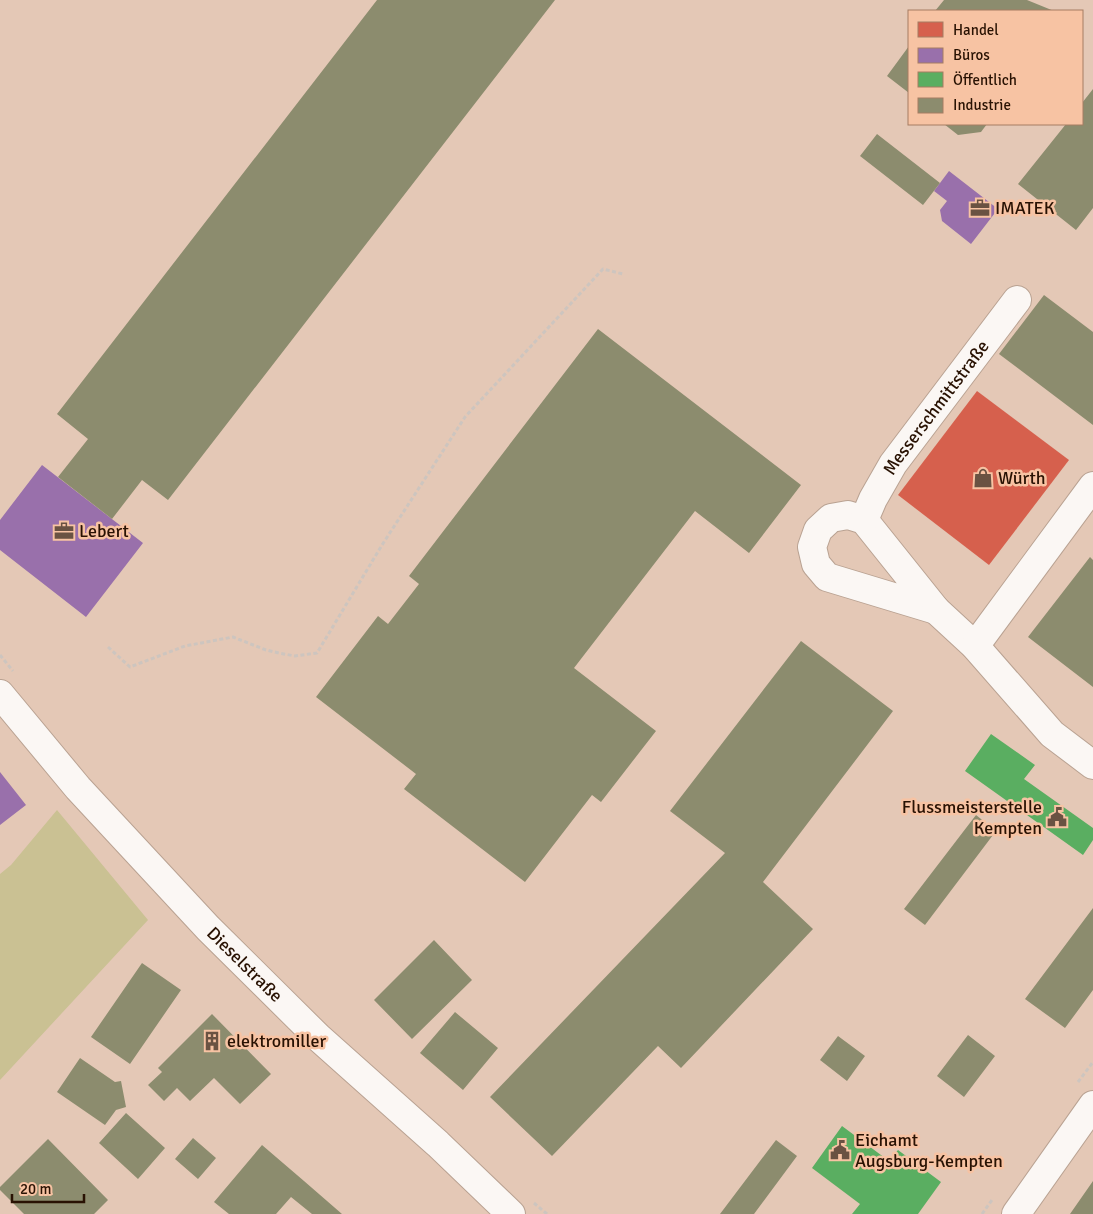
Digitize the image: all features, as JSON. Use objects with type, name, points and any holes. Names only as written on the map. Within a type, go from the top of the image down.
[{"type":"street","name":"Messerschmittstraße","points":[[864,520],[873,499],[893,464],[1017,300]]},
{"type":"street","points":[[975,646],[1093,486]]},
{"type":"street","points":[[936,610],[827,577],[816,564],[812,547],[818,530],[831,518],[848,515],[864,520],[936,610],[975,646],[1052,734],[1093,765]]},
{"type":"street","name":"Dieselstraße","points":[[0,694],[78,788],[208,928],[318,1037],[438,1144],[511,1214]]},
{"type":"street","points":[[1016,1214],[1093,1105]]},
{"type":"path","points":[[108,647],[130,667],[185,646],[233,637],[279,653],[295,656],[317,653],[382,545],[465,417],[604,269],[623,274]]},
{"type":"shaded area","points":[[57,810],[148,920],[0,1080],[0,874],[11,865]]},
{"type":"building: Handel","points":[[977,391],[1069,460],[989,565],[898,495]]},
{"type":"building: Büros","points":[[949,171],[998,209],[971,244],[942,221],[940,210],[947,201],[934,191]]},
{"type":"building: Büros","name":"Lebert","points":[[42,465],[143,543],[86,617],[0,550],[0,520]]},
{"type":"building: Büros","points":[[0,772],[26,805],[0,825]]},
{"type":"building: Öffentlich","points":[[991,734],[1035,765],[1024,779],[1093,828],[1093,840],[1083,855],[965,771]]},
{"type":"building: Öffentlich","points":[[842,1126],[889,1161],[898,1150],[941,1182],[918,1214],[852,1214],[860,1204],[812,1168]]},
{"type":"building: Industrie","points":[[377,0],[555,0],[168,500],[142,480],[112,519],[58,477],[88,439],[57,414]]},
{"type":"building: Industrie","points":[[944,0],[1027,0],[1052,10],[936,10]]},
{"type":"building: Industrie","points":[[908,47],[908,92],[887,76]]},
{"type":"building: Industrie","points":[[1093,89],[1093,208],[1076,230],[1018,184],[1065,125],[1083,125],[1083,102]]},
{"type":"building: Industrie","points":[[945,125],[986,125],[981,132],[958,135]]},
{"type":"building: Industrie","points":[[877,134],[940,183],[923,205],[860,156]]},
{"type":"building: Industrie","points":[[1044,295],[1093,332],[1093,425],[999,354]]},
{"type":"building: Industrie","points":[[598,329],[801,485],[749,553],[695,511],[574,668],[656,731],[601,802],[592,795],[525,882],[404,789],[416,774],[316,697],[378,616],[388,624],[419,584],[409,576]]},
{"type":"building: Industrie","points":[[1090,557],[1093,560],[1093,687],[1028,637]]},
{"type":"building: Industrie","points":[[801,641],[893,711],[763,882],[813,929],[681,1068],[658,1046],[552,1156],[490,1097],[725,853],[670,811]]},
{"type":"building: Industrie","points":[[976,815],[996,831],[925,925],[904,909]]},
{"type":"building: Industrie","points":[[1093,908],[1093,990],[1065,1028],[1025,999]]},
{"type":"building: Industrie","points":[[434,940],[472,980],[412,1039],[374,1000]]},
{"type":"building: Industrie","points":[[142,963],[181,990],[130,1064],[91,1037]]},
{"type":"building: Industrie","points":[[455,1012],[498,1048],[463,1090],[420,1053]]},
{"type":"building: Industrie","name":"elektromiller","points":[[212,1014],[271,1074],[240,1104],[214,1078],[190,1101],[177,1088],[164,1101],[148,1085],[162,1072],[158,1068]]},
{"type":"building: Industrie","points":[[968,1035],[995,1056],[964,1097],[937,1076]]},
{"type":"building: Industrie","points":[[838,1036],[865,1056],[847,1081],[820,1060]]},
{"type":"building: Industrie","points":[[80,1058],[115,1082],[121,1081],[126,1107],[116,1110],[105,1125],[57,1092]]},
{"type":"building: Industrie","points":[[126,1113],[165,1148],[138,1179],[99,1143]]},
{"type":"building: Industrie","points":[[193,1138],[216,1158],[198,1179],[175,1159]]},
{"type":"building: Industrie","points":[[48,1139],[108,1200],[94,1214],[24,1214],[0,1190],[0,1187]]},
{"type":"building: Industrie","points":[[776,1140],[797,1156],[754,1214],[720,1214]]},
{"type":"building: Industrie","points":[[262,1145],[342,1214],[312,1214],[291,1197],[276,1214],[229,1214],[214,1202]]},
{"type":"building: Industrie","points":[[1093,1181],[1093,1214],[1070,1214]]},
{"type":"place","name":"IMATEK","points":[[980,208]]},
{"type":"place","name":"Würth","points":[[983,478]]},
{"type":"place","name":"Lebert","points":[[64,531]]},
{"type":"place","name":"Flussmeisterstelle Kempten","points":[[1057,817]]},
{"type":"place","name":"elektromiller","points":[[212,1041]]},
{"type":"place","name":"Eichamt Augsburg-Kempten","points":[[840,1150]]}]
